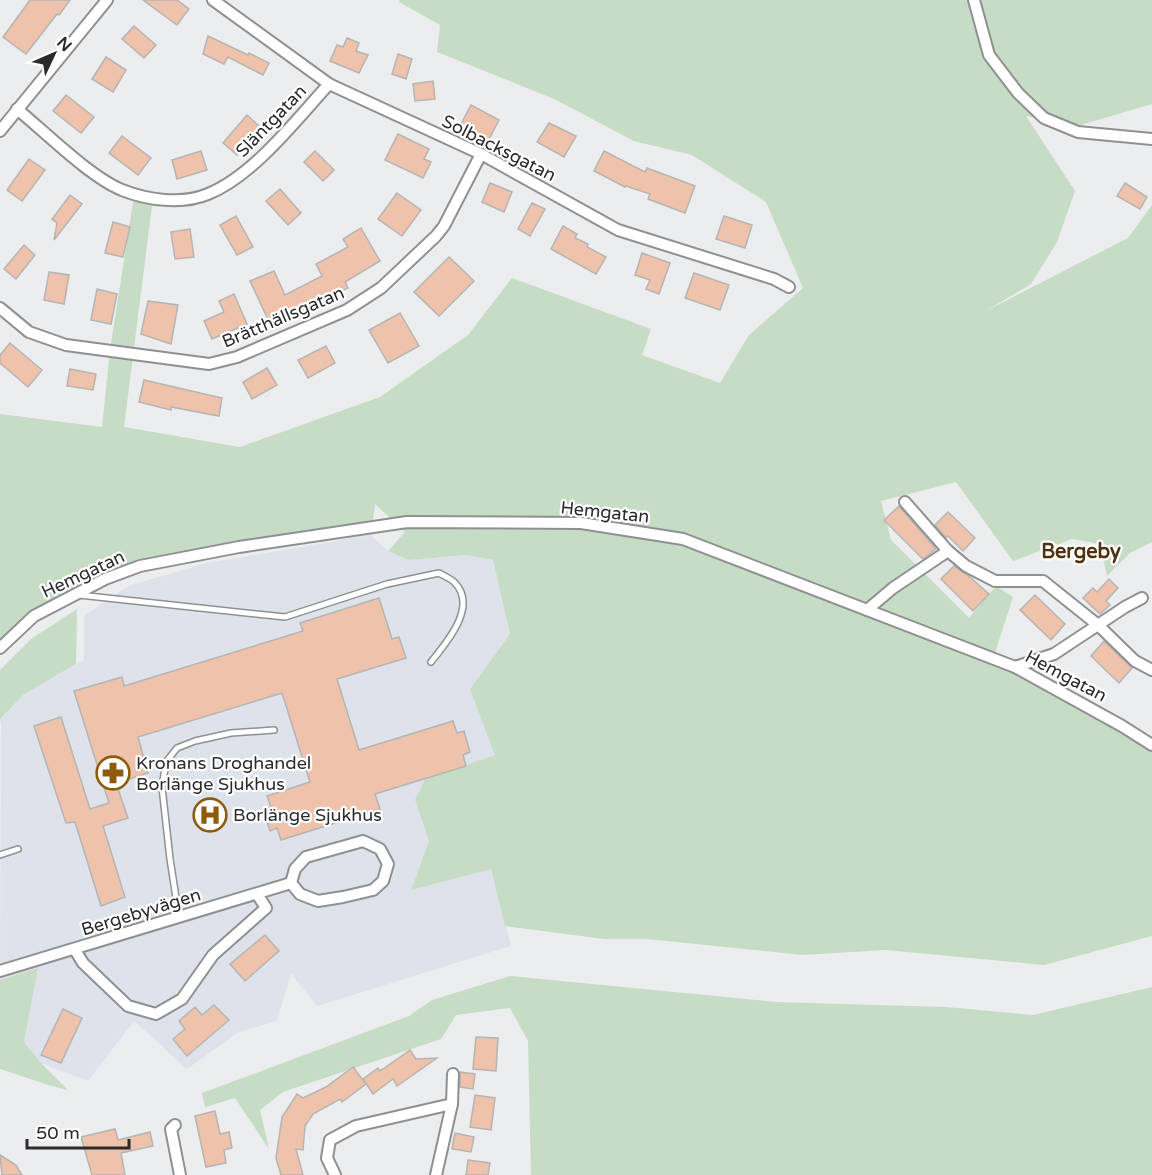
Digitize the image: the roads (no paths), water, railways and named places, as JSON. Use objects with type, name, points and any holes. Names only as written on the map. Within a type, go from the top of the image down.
[{"type":"street","points":[[0,131],[107,0]]},
{"type":"street","name":"Solbacksgatan","points":[[213,0],[329,84],[481,154],[618,230],[774,279],[789,286]]},
{"type":"street","points":[[974,0],[989,55],[1017,93],[1044,118],[1078,132],[1152,139]]},
{"type":"street","name":"Släntgatan","points":[[17,109],[94,173],[121,189],[153,198],[181,200],[207,194],[246,172],[329,84]]},
{"type":"street","name":"Brätthällsgatan","points":[[0,308],[29,332],[66,345],[209,364],[237,357],[347,310],[381,288],[444,226],[481,154]]},
{"type":"street","points":[[905,502],[948,551],[966,567],[995,581],[1043,581],[1098,625],[1135,661],[1152,670]]},
{"type":"street","name":"Hemgatan","points":[[0,648],[34,616],[105,579],[140,566],[239,547],[407,522],[581,523],[682,539],[1015,667],[1122,726],[1152,746]]},
{"type":"street","points":[[867,610],[893,588],[948,551]]},
{"type":"street","points":[[1015,667],[1054,654],[1125,606],[1142,598]]},
{"type":"street","points":[[363,841],[380,849],[388,864],[384,881],[373,891],[318,901],[300,894],[291,883],[295,869],[306,857],[363,841]]},
{"type":"street","name":"Bergebyvägen","points":[[0,971],[291,883]]},
{"type":"street","points":[[75,950],[83,963],[128,1006],[156,1014],[182,999],[213,955],[266,908],[257,894]]},
{"type":"street","points":[[436,1175],[452,1104],[453,1074]]},
{"type":"street","points":[[335,1175],[327,1158],[330,1140],[356,1126],[452,1104]]},
{"type":"street","points":[[175,1125],[171,1129],[180,1175]]},
{"type":"lane","points":[[74,594],[285,617],[387,585],[439,573],[455,583],[463,598],[462,613],[448,640],[431,662]]},
{"type":"lane","points":[[179,917],[162,787],[166,762],[177,748],[195,741],[231,733],[274,730]]},
{"type":"lane","points":[[0,855],[18,849]]},
{"type":"place","name":"Kronans Droghandel Borlänge Sjukhus","points":[[113,773]]},
{"type":"place","name":"Borlänge Sjukhus","points":[[210,815]]},
{"type":"district","name":"Bergeby","points":[[1081,551]]}]
